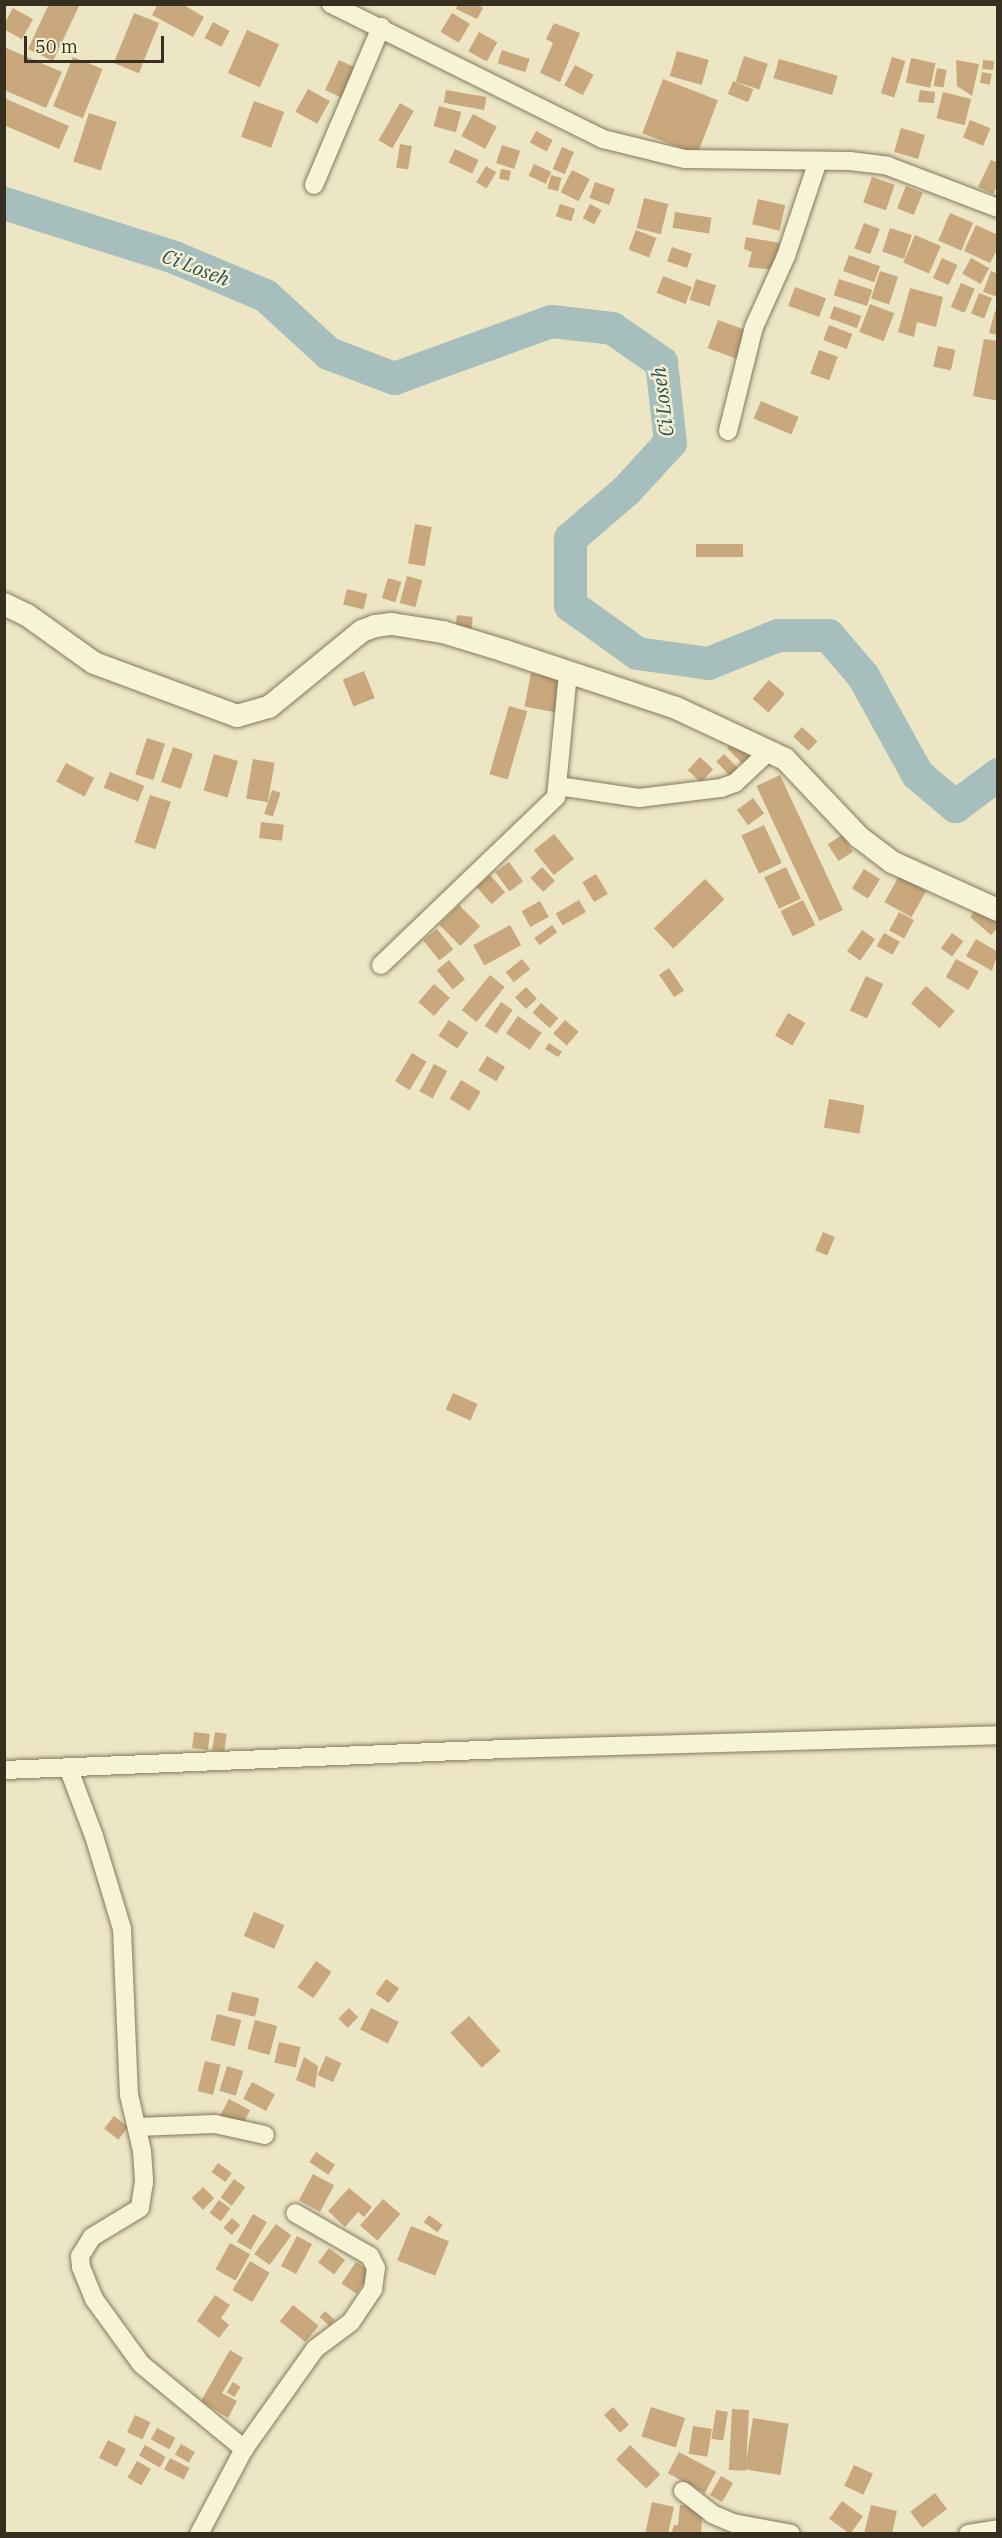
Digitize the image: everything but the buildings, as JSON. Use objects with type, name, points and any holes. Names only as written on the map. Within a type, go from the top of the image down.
[{"type":"street","points":[[331,4],[603,139],[684,159],[818,161],[888,166],[998,208]]},
{"type":"street","points":[[314,185],[381,27]]},
{"type":"street","points":[[728,431],[754,327],[786,256],[818,161]]},
{"type":"street","points":[[4,604],[27,615],[94,663],[237,716],[269,707],[362,631],[375,626],[392,624],[442,633],[676,708],[785,759],[808,779],[834,813],[892,862],[998,910]]},
{"type":"street","points":[[381,965],[452,893],[550,805],[558,786],[568,672]]},
{"type":"street","points":[[558,786],[639,798],[721,788],[735,783],[768,752]]},
{"type":"street","points":[[4,1770],[998,1735]]},
{"type":"street","points":[[68,1767],[94,1836],[122,1929],[126,1959],[123,2029],[129,2095],[137,2127],[144,2198],[131,2216],[92,2237],[80,2256],[81,2267],[94,2299],[141,2364],[244,2449]]},
{"type":"street","points":[[137,2127],[215,2124],[265,2134]]},
{"type":"street","points":[[199,2534],[244,2449],[315,2349],[351,2322],[373,2289],[376,2268],[370,2256],[295,2213]]},
{"type":"street","points":[[683,2490],[712,2514],[733,2523],[791,2534]]},
{"type":"street","points":[[968,2534],[998,2529]]},
{"type":"waterway","name":"Ci Loseh","points":[[4,203],[174,257],[265,295],[328,353],[394,378],[551,321],[612,328],[661,362],[670,442],[626,490],[570,538],[570,605],[637,653],[708,663],[778,635],[828,635],[863,676],[917,774],[955,806],[998,774]]}]
